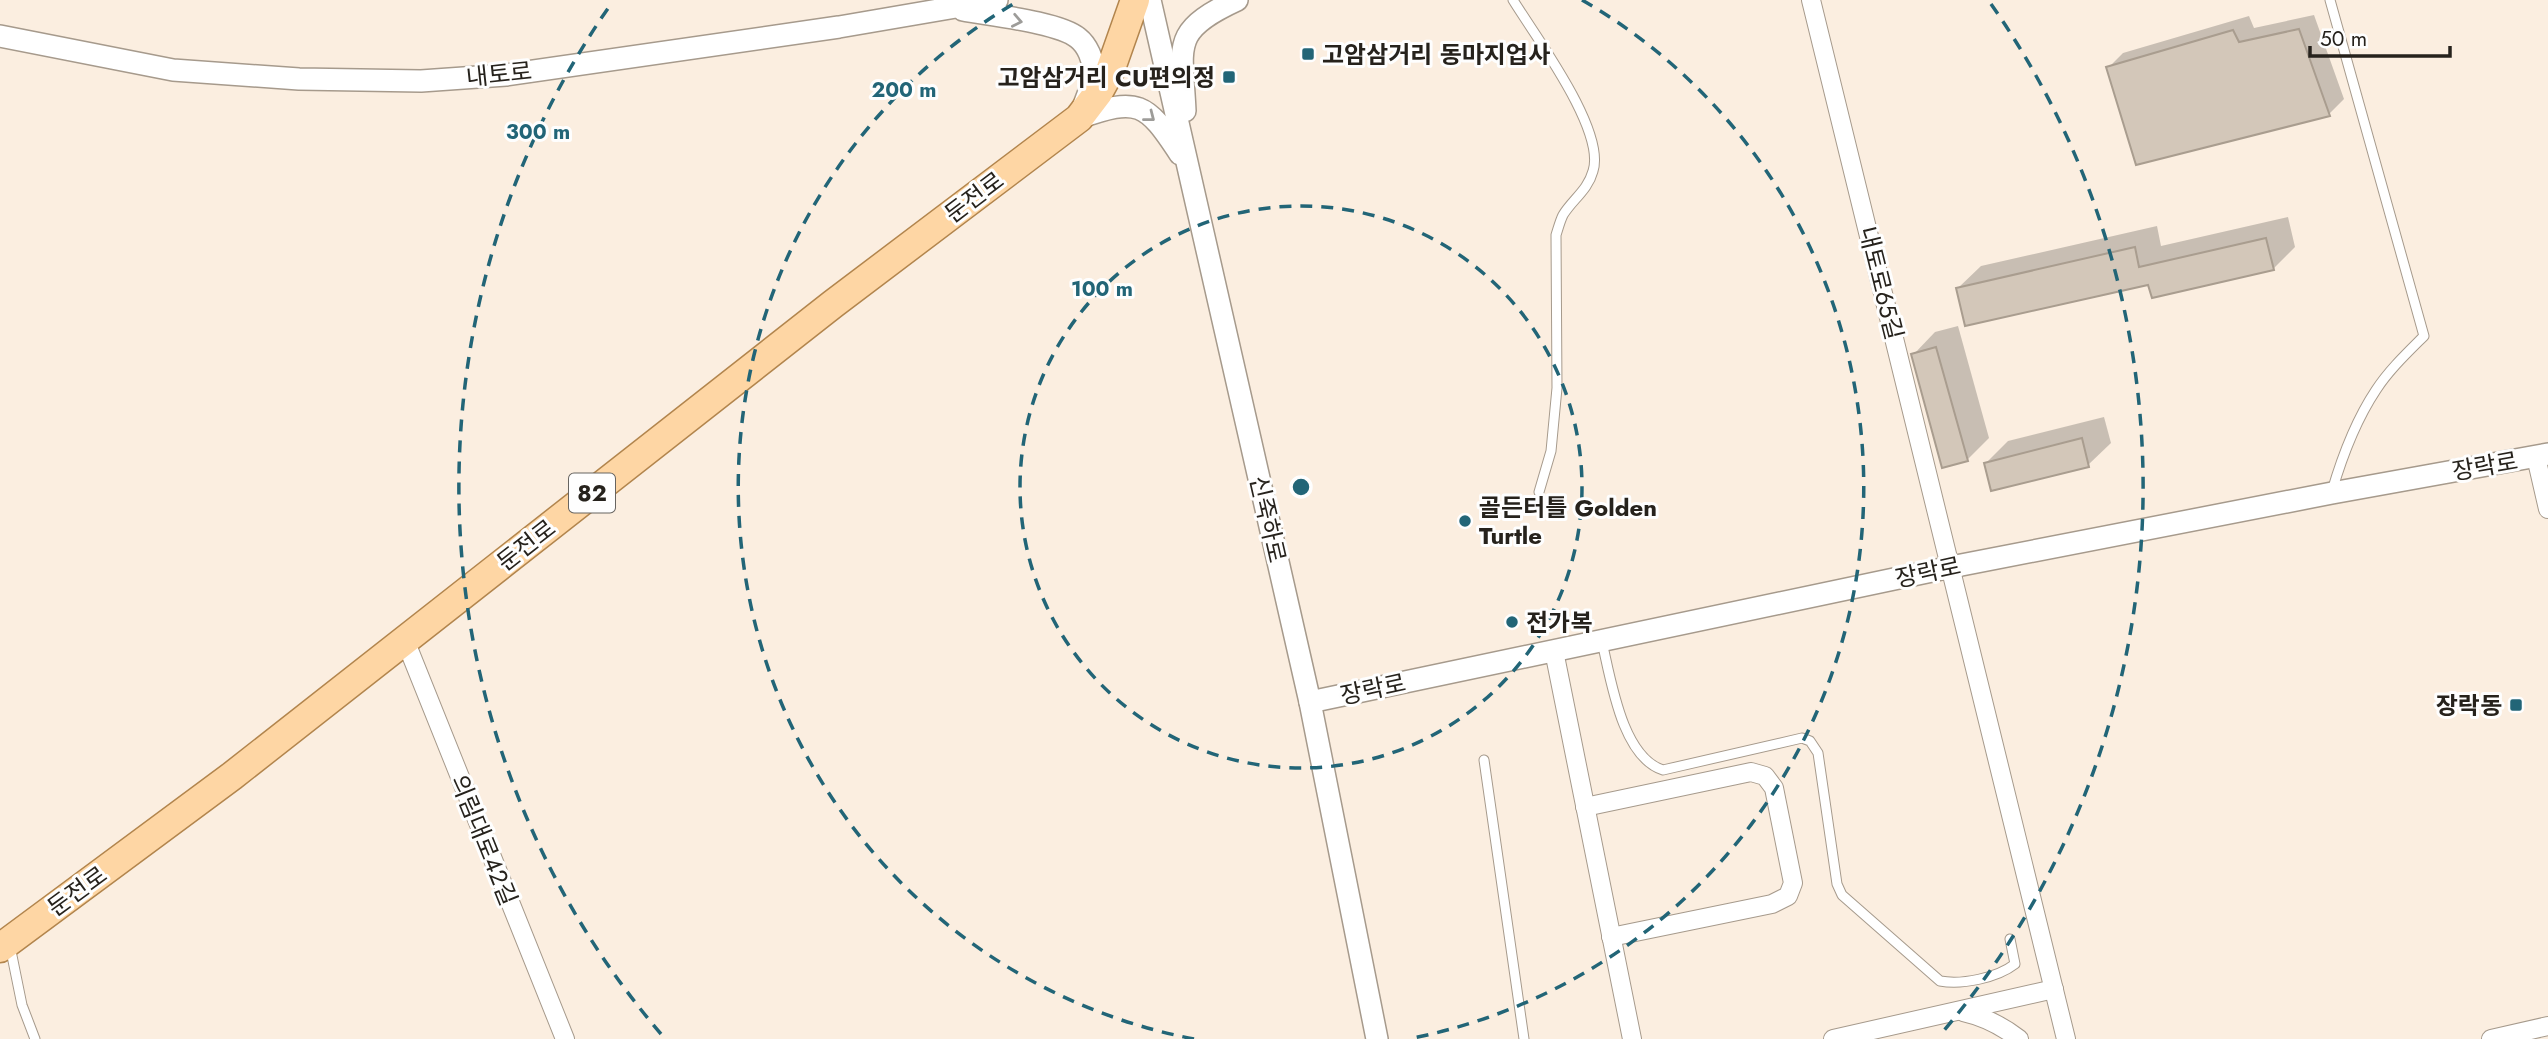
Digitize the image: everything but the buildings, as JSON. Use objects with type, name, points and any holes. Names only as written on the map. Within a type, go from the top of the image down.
[{"type":"main road","name":"둔전로","points":[[4,944],[232,776],[833,304],[1079,118],[1110,71],[1135,0]]},
{"type":"street","name":"내토로","points":[[0,36],[173,70],[299,79],[421,81],[506,75],[839,27],[997,0]]},
{"type":"street","name":"신죽하로","points":[[1150,0],[1310,702],[1377,1039]]},
{"type":"street","points":[[1188,165],[1184,41],[1189,30],[1200,19],[1237,0]]},
{"type":"street","name":"내토로65길","points":[[1811,0],[2066,1039]]},
{"type":"street","points":[[950,8],[1061,29],[1078,38],[1092,59],[1093,72],[1091,87],[1079,118]]},
{"type":"street","points":[[1079,118],[1114,106],[1137,107],[1161,125],[1188,165]]},
{"type":"street","points":[[2542,456],[2548,509]]},
{"type":"street","name":"장락로","points":[[1310,702],[1951,566],[2542,456]]},
{"type":"street","name":"의림대로42길","points":[[405,640],[565,1039]]},
{"type":"street","points":[[1554,651],[1632,1039]]},
{"type":"street","points":[[1585,807],[1751,772],[1765,776],[1774,788],[1793,883],[1788,896],[1772,904],[1611,937]]},
{"type":"street","points":[[1833,1039],[2054,989]]},
{"type":"street","points":[[1957,1011],[1981,1016],[2002,1026],[2019,1039]]},
{"type":"street","points":[[2491,1039],[2548,1026]]},
{"type":"lane","points":[[1513,0],[1581,112],[1590,134],[1593,151],[1594,170],[1583,192],[1563,215],[1556,235],[1557,388],[1552,451],[1539,492]]},
{"type":"lane","points":[[2330,0],[2424,336],[2375,390],[2341,460],[2332,493]]},
{"type":"lane","points":[[1601,640],[1625,728],[1650,766],[1663,770],[1802,738],[1810,741],[1818,753],[1837,884],[1842,895],[1940,981],[1959,982],[2006,971],[2015,964],[2010,939]]},
{"type":"lane","points":[[1484,760],[1524,1039]]},
{"type":"lane","points":[[4,944],[35,1039]]},
{"type":"place","name":"고암삼거리 동마지업사","points":[[1308,54]]},
{"type":"place","name":"고암삼거리 CU편의정","points":[[1229,77]]},
{"type":"place","name":"골든터틀 Golden Turtle","points":[[1465,521]]},
{"type":"place","name":"전가복","points":[[1512,622]]},
{"type":"place","name":"장락동","points":[[2516,705]]}]
